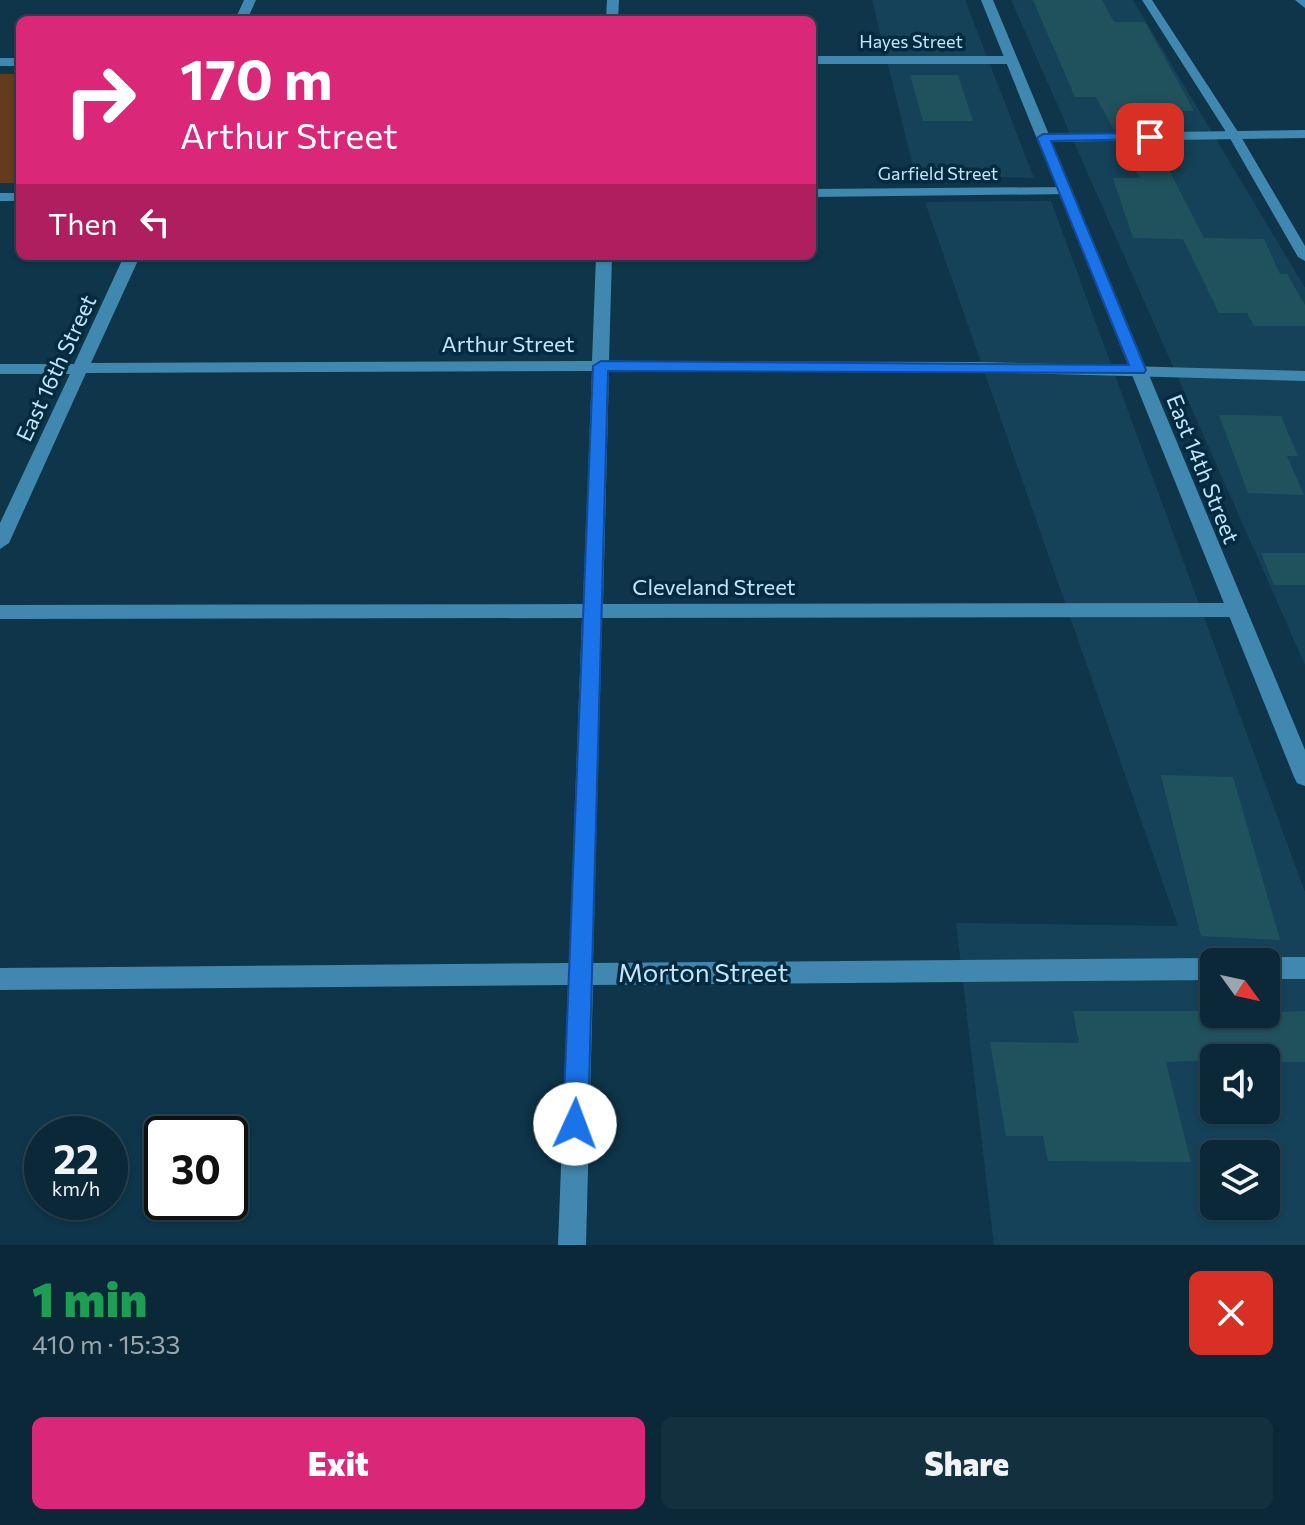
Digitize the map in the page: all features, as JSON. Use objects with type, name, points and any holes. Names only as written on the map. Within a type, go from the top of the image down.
[{"type":"street","name":"East 14th Street","points":[[987,0],[1305,777]]},
{"type":"street","points":[[1301,0],[1305,5]]},
{"type":"street","name":"Hayes Street","points":[[816,60],[1011,60]]},
{"type":"street","points":[[1043,138],[1305,134]]},
{"type":"street","name":"Garfield Street","points":[[816,193],[1065,191]]},
{"type":"street","name":"East 16th Street","points":[[0,543],[130,260]]},
{"type":"street","points":[[572,1245],[604,260]]},
{"type":"street","name":"Arthur Street","points":[[0,369],[601,366],[1138,370],[1305,376]]},
{"type":"street","name":"Cleveland Street","points":[[0,612],[1237,610]]},
{"type":"street","points":[[1280,968],[1305,968]]},
{"type":"street","name":"Morton Street","points":[[0,979],[1200,969]]},
{"type":"lane","points":[[1147,0],[1234,135],[1305,257]]},
{"type":"shaded area","points":[[872,0],[965,0],[1034,178],[915,175]]},
{"type":"shaded area","points":[[1011,0],[1133,0],[1305,288],[1305,665]]},
{"type":"shaded area","points":[[0,74],[16,74],[16,183],[0,183]]},
{"type":"shaded area","points":[[1051,201],[1305,892],[1305,1245],[994,1245],[956,923],[1178,926],[925,202]]},
{"type":"building","points":[[1033,0],[1102,0],[1114,22],[1145,22],[1194,111],[1148,111],[1155,123],[1145,123],[1148,129],[1114,130],[1096,97],[1075,97]]},
{"type":"building","points":[[910,75],[958,75],[973,121],[923,121]]},
{"type":"building","points":[[1155,143],[1204,238],[1264,239],[1280,274],[1287,274],[1305,305],[1305,326],[1254,326],[1247,313],[1219,313],[1183,239],[1133,238],[1113,178],[1140,178],[1121,144]]},
{"type":"building","points":[[1219,415],[1281,416],[1298,456],[1287,456],[1304,495],[1248,493]]},
{"type":"building","points":[[1261,553],[1305,553],[1305,585],[1274,585]]},
{"type":"building","points":[[1161,775],[1233,777],[1280,940],[1201,936]]},
{"type":"building","points":[[1073,1011],[1200,1011],[1200,1028],[1280,1028],[1280,1012],[1305,1011],[1305,1062],[1280,1062],[1280,1044],[1200,1044],[1200,1061],[1166,1062],[1191,1162],[1048,1161],[1043,1136],[1006,1136],[990,1042],[1079,1043]]},
{"type":"route","points":[[575,1124],[601,366],[1138,370],[1043,138],[1150,137]]}]
